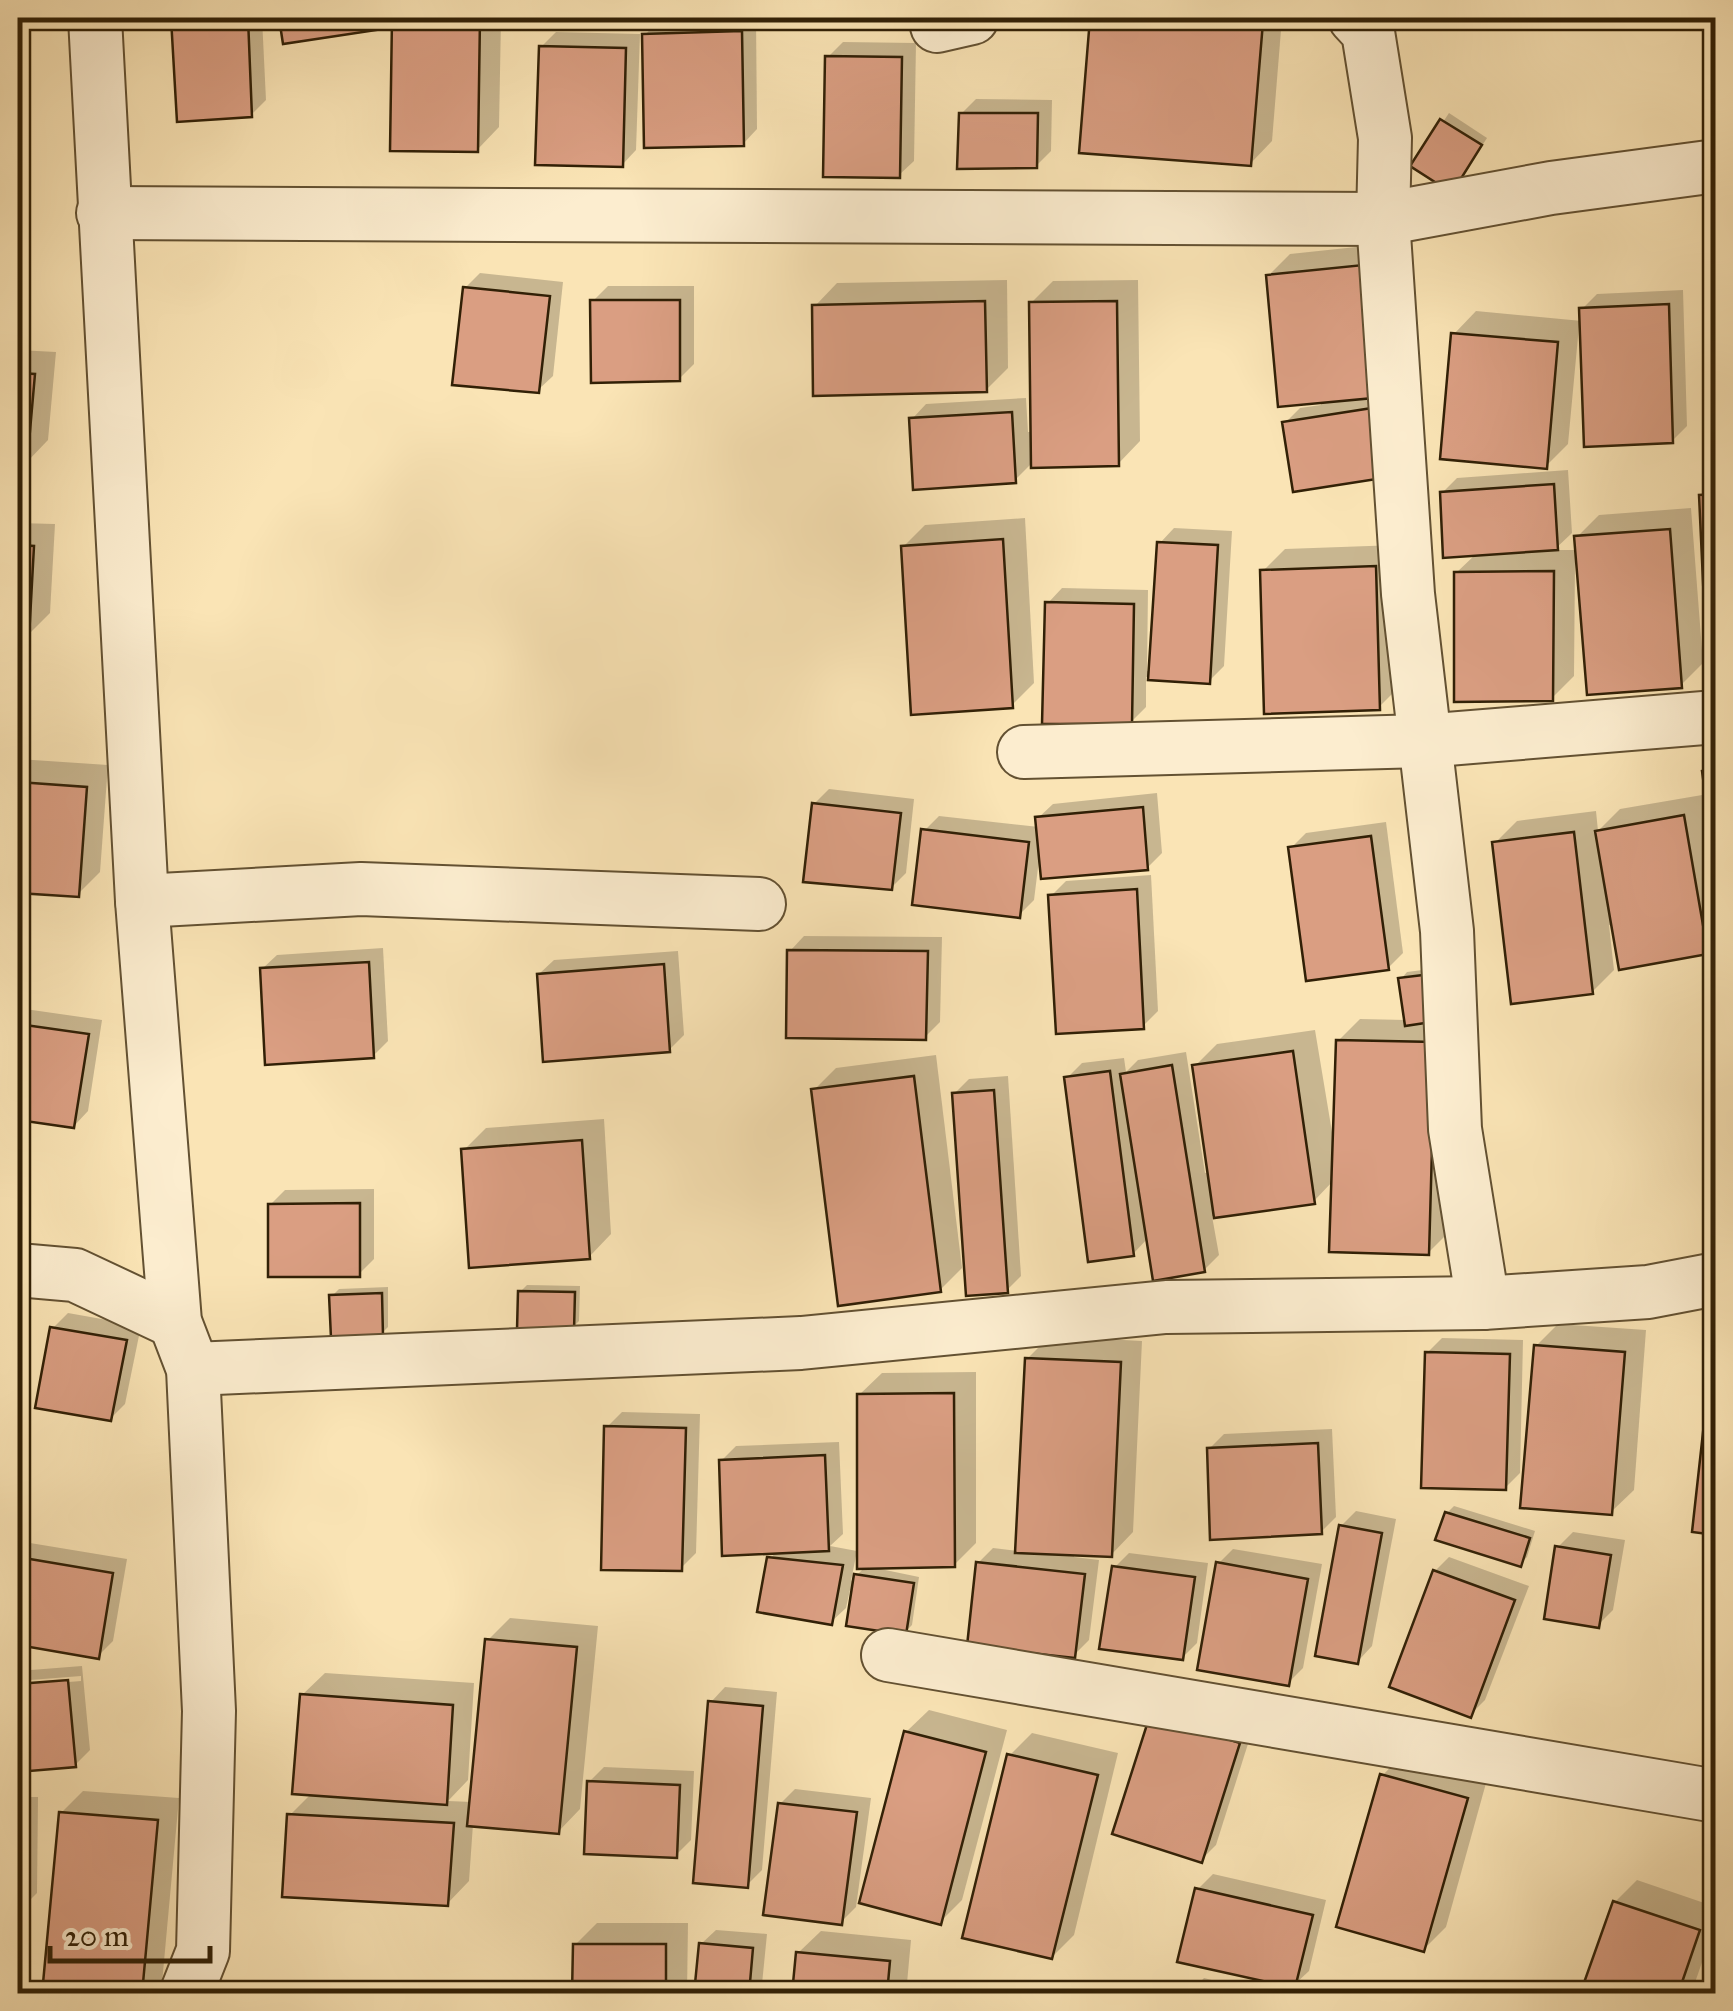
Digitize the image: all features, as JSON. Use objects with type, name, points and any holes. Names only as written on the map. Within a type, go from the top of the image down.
[{"type":"street","points":[[95,18],[142,901],[184,1345],[209,1711],[203,1951],[186,1994]]},
{"type":"street","points":[[1355,18],[1368,32],[1385,138],[1384,218],[1408,594],[1447,931],[1454,1129],[1483,1304]]},
{"type":"street","points":[[103,214],[1384,218],[1551,188],[1716,166]]},
{"type":"street","points":[[1024,752],[1423,742],[1716,716]]},
{"type":"street","points":[[142,901],[361,889],[759,904]]},
{"type":"street","points":[[18,1270],[75,1274],[184,1345],[802,1343],[1166,1307],[1483,1304],[1648,1292],[1716,1279]]},
{"type":"street","points":[[888,1654],[1716,1796]]},
{"type":"building","points":[[171,18],[248,18],[252,117],[177,122]]},
{"type":"building","points":[[279,18],[382,18],[383,29],[283,44]]},
{"type":"building","points":[[392,18],[480,18],[478,152],[390,151]]},
{"type":"building","points":[[1090,18],[1263,22],[1251,166],[1079,153]]},
{"type":"building","points":[[742,31],[744,146],[644,148],[642,34]]},
{"type":"building","points":[[539,46],[626,48],[623,167],[535,165]]},
{"type":"building","points":[[825,56],[902,57],[900,178],[823,177]]},
{"type":"building","points":[[959,113],[1038,113],[1037,168],[957,169]]},
{"type":"building","points":[[1440,119],[1482,145],[1452,193],[1410,166]]},
{"type":"building","points":[[1373,264],[1384,397],[1278,407],[1266,275]]},
{"type":"building","points":[[463,287],[550,296],[539,393],[452,385]]},
{"type":"building","points":[[590,300],[680,300],[680,381],[591,383]]},
{"type":"building","points":[[985,301],[987,392],[813,396],[812,305]]},
{"type":"building","points":[[1117,301],[1119,466],[1031,468],[1029,302]]},
{"type":"building","points":[[1669,304],[1673,443],[1584,447],[1579,308]]},
{"type":"building","points":[[1451,333],[1558,342],[1547,469],[1440,459]]},
{"type":"building","points":[[18,373],[35,374],[27,465],[18,465]]},
{"type":"building","points":[[1385,406],[1396,476],[1293,492],[1282,422]]},
{"type":"building","points":[[1012,412],[1016,483],[913,490],[909,418]]},
{"type":"building","points":[[1554,484],[1558,550],[1443,558],[1440,492]]},
{"type":"building","points":[[1716,494],[1716,602],[1704,603],[1699,495]]},
{"type":"building","points":[[1670,529],[1682,688],[1587,695],[1574,536]]},
{"type":"building","points":[[1003,539],[1013,708],[911,715],[901,546]]},
{"type":"building","points":[[1157,542],[1218,545],[1210,684],[1148,680]]},
{"type":"building","points":[[18,545],[34,546],[29,638],[18,637]]},
{"type":"building","points":[[1376,566],[1380,710],[1264,714],[1260,570]]},
{"type":"building","points":[[1554,571],[1553,701],[1454,702],[1454,572]]},
{"type":"building","points":[[1045,602],[1134,604],[1132,724],[1042,724]]},
{"type":"building","points":[[1716,768],[1716,806],[1707,807],[1702,771]]},
{"type":"building","points":[[18,782],[87,787],[79,897],[18,893]]},
{"type":"building","points":[[812,803],[901,813],[892,890],[803,882]]},
{"type":"building","points":[[1143,807],[1148,870],[1041,879],[1035,817]]},
{"type":"building","points":[[1684,815],[1708,954],[1619,970],[1595,831]]},
{"type":"building","points":[[921,829],[1029,842],[1020,918],[912,905]]},
{"type":"building","points":[[1574,832],[1593,994],[1511,1004],[1492,842]]},
{"type":"building","points":[[1371,836],[1389,970],[1306,981],[1288,847]]},
{"type":"building","points":[[1137,889],[1144,1029],[1056,1034],[1048,895]]},
{"type":"building","points":[[787,950],[928,951],[926,1040],[786,1038]]},
{"type":"building","points":[[369,962],[374,1058],[265,1065],[260,968]]},
{"type":"building","points":[[664,964],[670,1052],[543,1062],[537,974]]},
{"type":"building","points":[[1440,973],[1445,1020],[1405,1026],[1398,978]]},
{"type":"building","points":[[18,1024],[89,1034],[74,1128],[18,1120]]},
{"type":"building","points":[[1336,1040],[1435,1042],[1429,1255],[1329,1252]]},
{"type":"building","points":[[1293,1051],[1315,1204],[1214,1218],[1192,1065]]},
{"type":"building","points":[[1172,1065],[1205,1272],[1153,1281],[1120,1074]]},
{"type":"building","points":[[1110,1071],[1134,1256],[1088,1262],[1064,1077]]},
{"type":"building","points":[[914,1076],[941,1292],[838,1306],[811,1089]]},
{"type":"building","points":[[994,1090],[1008,1293],[966,1296],[952,1093]]},
{"type":"building","points":[[582,1140],[590,1259],[469,1268],[461,1149]]},
{"type":"building","points":[[360,1203],[360,1277],[268,1277],[268,1204]]},
{"type":"building","points":[[518,1291],[575,1292],[574,1331],[517,1330]]},
{"type":"building","points":[[382,1293],[383,1336],[331,1338],[329,1295]]},
{"type":"building","points":[[1716,1324],[1716,1535],[1692,1532]]},
{"type":"building","points":[[50,1327],[127,1340],[111,1421],[35,1408]]},
{"type":"building","points":[[1534,1345],[1625,1352],[1612,1515],[1520,1508]]},
{"type":"building","points":[[1425,1352],[1510,1354],[1506,1490],[1421,1488]]},
{"type":"building","points":[[1025,1358],[1121,1362],[1112,1557],[1015,1553]]},
{"type":"building","points":[[954,1393],[955,1567],[857,1569],[857,1394]]},
{"type":"building","points":[[604,1426],[686,1428],[682,1571],[601,1570]]},
{"type":"building","points":[[1318,1443],[1322,1534],[1210,1540],[1207,1448]]},
{"type":"building","points":[[825,1455],[829,1551],[722,1556],[719,1460]]},
{"type":"building","points":[[1445,1512],[1530,1538],[1521,1567],[1435,1540]]},
{"type":"building","points":[[1339,1525],[1382,1533],[1358,1664],[1315,1656]]},
{"type":"building","points":[[1555,1546],[1611,1555],[1599,1628],[1544,1619]]},
{"type":"building","points":[[18,1557],[113,1573],[99,1659],[18,1645]]},
{"type":"building","points":[[767,1557],[843,1565],[832,1625],[757,1612]]},
{"type":"building","points":[[976,1562],[1085,1574],[1075,1658],[967,1646]]},
{"type":"building","points":[[1216,1562],[1308,1579],[1289,1686],[1197,1670]]},
{"type":"building","points":[[1112,1566],[1195,1577],[1183,1660],[1099,1649]]},
{"type":"building","points":[[1433,1570],[1515,1600],[1471,1718],[1389,1687]]},
{"type":"building","points":[[854,1574],[914,1583],[906,1635],[846,1626]]},
{"type":"building","points":[[485,1639],[577,1647],[559,1834],[467,1826]]},
{"type":"building","points":[[68,1680],[76,1767],[18,1772],[18,1684]]},
{"type":"building","points":[[300,1694],[453,1705],[447,1805],[292,1794]]},
{"type":"building","points":[[708,1701],[763,1706],[748,1888],[693,1883]]},
{"type":"building","points":[[1150,1715],[1240,1743],[1202,1863],[1112,1834]]},
{"type":"building","points":[[904,1731],[986,1752],[941,1925],[859,1903]]},
{"type":"building","points":[[1007,1754],[1098,1775],[1052,1959],[962,1938]]},
{"type":"building","points":[[1380,1774],[1468,1798],[1424,1952],[1336,1927]]},
{"type":"building","points":[[587,1781],[680,1785],[677,1858],[584,1854]]},
{"type":"building","points":[[778,1803],[857,1812],[842,1925],[763,1915]]},
{"type":"building","points":[[18,1811],[24,1811],[24,1910],[18,1910]]},
{"type":"building","points":[[59,1812],[158,1820],[142,1994],[42,1994]]},
{"type":"building","points":[[287,1814],[454,1823],[448,1906],[282,1897]]},
{"type":"building","points":[[1195,1888],[1313,1915],[1295,1988],[1177,1962]]},
{"type":"building","points":[[1613,1901],[1700,1930],[1678,1994],[1580,1994]]},
{"type":"building","points":[[699,1943],[753,1948],[749,1994],[694,1994]]},
{"type":"building","points":[[573,1944],[666,1944],[666,1994],[572,1994]]},
{"type":"building","points":[[796,1952],[890,1961],[887,1994],[792,1994]]}]
